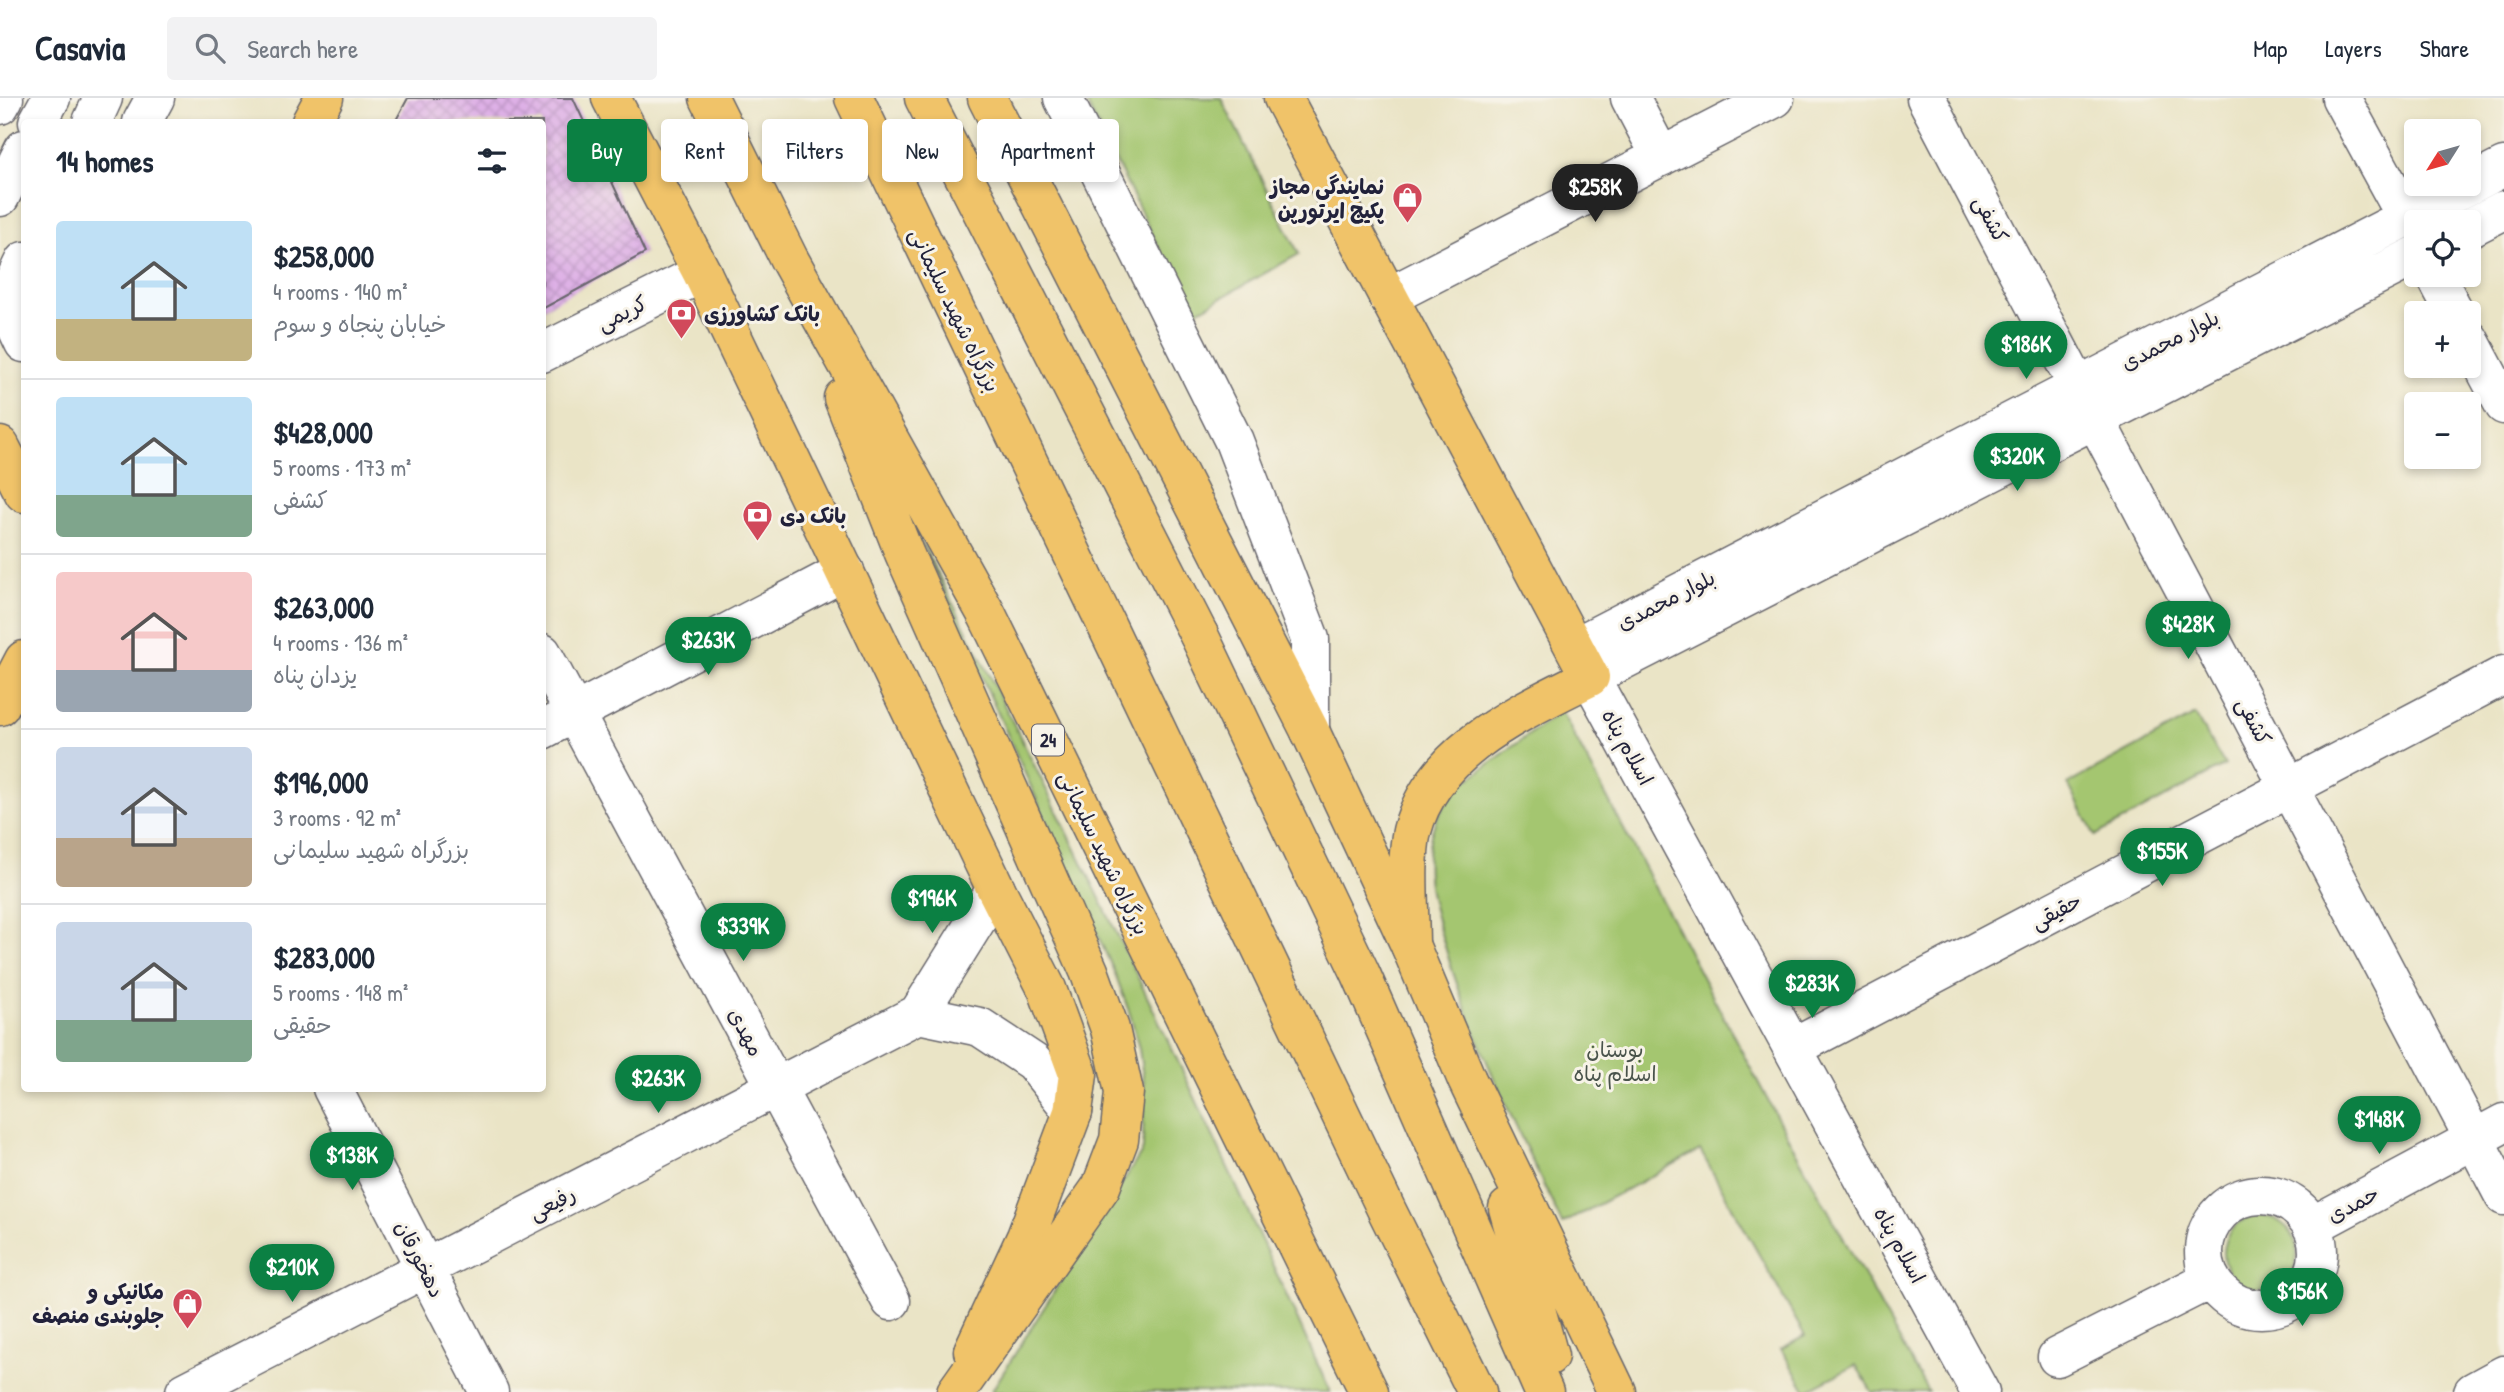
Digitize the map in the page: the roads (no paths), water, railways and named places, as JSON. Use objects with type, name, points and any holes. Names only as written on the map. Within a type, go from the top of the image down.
[{"type":"main road","points":[[313,119],[324,98]]},
{"type":"main road","points":[[611,98],[702,273],[996,889],[1047,989],[1078,1074],[1073,1112],[1026,1237],[955,1392]]},
{"type":"main road","name":"بزرگراه شهید سلیمانی","points":[[709,98],[789,259],[987,615],[1369,1392]]},
{"type":"main road","name":"بزرگراه شهید سلیمانی","points":[[854,98],[1381,1199],[1477,1392]]},
{"type":"main road","points":[[924,98],[1199,635],[1360,972],[1544,1392]]},
{"type":"main road","points":[[987,98],[1310,731],[1410,945],[1467,1080],[1617,1392]]},
{"type":"main road","name":"اسلام پناه","points":[[1283,98],[1582,662]]},
{"type":"main road","points":[[789,259],[904,553],[1089,971],[1110,1029],[1124,1092],[1119,1140],[1101,1187],[955,1392]]},
{"type":"main road","points":[[0,446],[21,487]]},
{"type":"main road","points":[[1410,945],[1412,833],[1424,798],[1441,774],[1474,743],[1582,662]]},
{"type":"main road","points":[[0,706],[21,666]]},
{"type":"main road","points":[[1467,1080],[1519,1244],[1558,1392]]},
{"type":"street","points":[[0,105],[4,98]]},
{"type":"street","points":[[40,119],[51,98]]},
{"type":"street","points":[[93,119],[103,98]]},
{"type":"street","points":[[144,119],[155,98]]},
{"type":"street","points":[[1063,98],[1234,441],[1310,639],[1310,731]]},
{"type":"street","points":[[1630,98],[1661,157]]},
{"type":"street","points":[[1388,298],[1776,98]]},
{"type":"street","name":"کشفی","points":[[1926,98],[2289,788],[2489,1131],[2504,1196]]},
{"type":"street","points":[[2341,98],[2404,213]]},
{"type":"street","points":[[0,197],[21,155]]},
{"type":"street","name":"بلوار محمدی","points":[[2420,210],[2504,167]]},
{"type":"street","points":[[2481,222],[2504,210]]},
{"type":"street","name":"بلوار محمدی","points":[[2087,403],[2404,218]]},
{"type":"street","name":"بلوار محمدی","points":[[1582,662],[2087,403],[2404,261]]},
{"type":"street","points":[[21,266],[2,297],[21,337]]},
{"type":"street","name":"کریمی","points":[[546,351],[702,273]]},
{"type":"street","points":[[2481,362],[2504,405]]},
{"type":"street","points":[[559,721],[845,571]]},
{"type":"street","name":"اسلام پناه","points":[[1582,662],[1980,1392]]},
{"type":"street","name":"مهدی","points":[[546,669],[559,721],[776,1088],[891,1301]]},
{"type":"street","name":"حقیقی","points":[[1793,1048],[2504,675]]},
{"type":"street","points":[[996,889],[918,1014],[980,1027],[1033,1062],[1073,1112]]},
{"type":"street","name":"رفیعی","points":[[186,1392],[918,1014]]},
{"type":"street","name":"دهخورقان","points":[[334,1092],[489,1392]]},
{"type":"street","name":"حمدی","points":[[2312,1226],[2489,1131]]},
{"type":"street","points":[[2252,1195],[2270,1195],[2288,1200],[2302,1211],[2312,1226],[2318,1245],[2317,1265],[2310,1283],[2296,1297],[2278,1306],[2259,1309],[2240,1305],[2223,1295],[2211,1279],[2205,1262],[2207,1235],[2220,1212],[2235,1201],[2252,1195]]},
{"type":"street","points":[[2057,1357],[2211,1279]]},
{"type":"street","points":[[2473,1392],[2504,1375]]},
{"type":"place","name":"نمایندگی مجاز پکیج ایرتورپن","points":[[1407,225]]},
{"type":"place","name":"بانک کشاورزی","points":[[681,340]]},
{"type":"place","name":"بانک دی","points":[[757,542]]},
{"type":"place","name":"مکانیکی و جلوبندی منصف","points":[[187,1330]]},
{"type":"park label","name":"بوستان اسلام پناه","points":[[1615,1061]]}]
